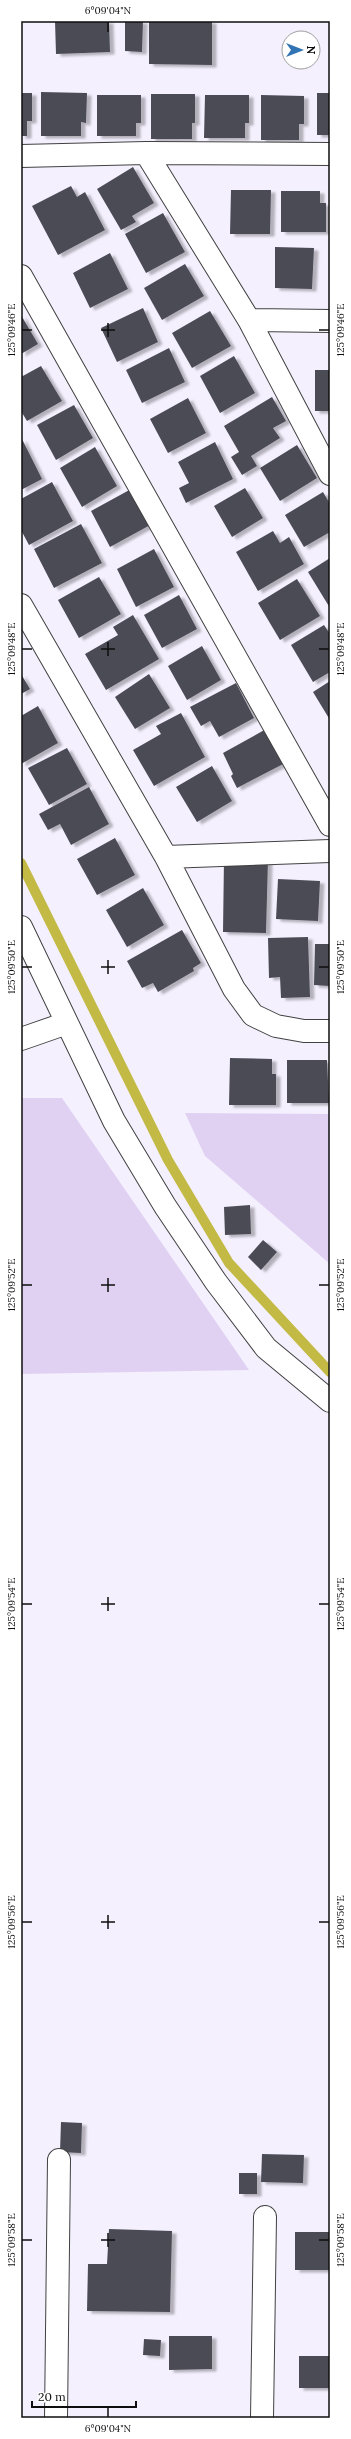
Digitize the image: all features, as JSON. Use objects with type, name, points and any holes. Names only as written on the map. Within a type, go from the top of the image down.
[{"type":"street","points":[[146,153],[249,320],[330,474]]},
{"type":"street","points":[[21,156],[146,153],[330,154]]},
{"type":"street","points":[[21,276],[330,825]]},
{"type":"street","points":[[249,320],[330,321]]},
{"type":"street","points":[[21,605],[166,856],[234,989],[253,1015],[276,1026],[304,1031],[330,1031]]},
{"type":"street","points":[[166,856],[330,851]]},
{"type":"street","points":[[21,928],[114,1121],[165,1206],[216,1282],[266,1348],[330,1401]]},
{"type":"street","points":[[21,1039],[67,1023]]},
{"type":"street","points":[[56,2418],[59,2160]]},
{"type":"street","points":[[262,2418],[265,2217]]},
{"type":"shaded area","points":[[21,1098],[62,1098],[249,1370],[21,1374]]},
{"type":"shaded area","points":[[185,1113],[330,1114],[330,1264],[205,1156]]},
{"type":"building","points":[[55,21],[109,21],[110,52],[56,54]]},
{"type":"building","points":[[125,21],[143,21],[142,52],[125,51]]},
{"type":"building","points":[[149,21],[212,21],[212,65],[149,64]]},
{"type":"building","points":[[41,92],[87,93],[86,123],[81,122],[81,136],[41,136]]},
{"type":"building","points":[[21,93],[32,93],[32,121],[27,121],[27,136],[21,136]]},
{"type":"building","points":[[317,93],[330,93],[330,135],[317,135]]},
{"type":"building","points":[[151,94],[195,94],[195,123],[192,123],[192,139],[151,139]]},
{"type":"building","points":[[97,95],[141,95],[141,123],[136,123],[136,136],[97,136]]},
{"type":"building","points":[[205,95],[249,95],[249,123],[245,123],[245,138],[204,138]]},
{"type":"building","points":[[261,95],[304,96],[304,124],[299,124],[299,140],[261,140]]},
{"type":"building","points":[[133,167],[154,203],[132,216],[136,222],[121,230],[97,189]]},
{"type":"building","points":[[71,186],[77,197],[85,192],[105,230],[58,255],[32,206]]},
{"type":"building","points":[[231,190],[271,190],[270,234],[230,234]]},
{"type":"building","points":[[281,191],[320,191],[320,203],[326,203],[326,232],[281,232]]},
{"type":"building","points":[[163,213],[185,252],[146,273],[125,234]]},
{"type":"building","points":[[275,247],[314,248],[312,289],[275,288]]},
{"type":"building","points":[[110,253],[128,289],[90,308],[73,273]]},
{"type":"building","points":[[185,264],[204,296],[162,320],[144,288]]},
{"type":"building","points":[[143,308],[158,342],[117,362],[101,328]]},
{"type":"building","points":[[210,311],[231,346],[192,368],[172,333]]},
{"type":"building","points":[[21,315],[38,344],[21,354]]},
{"type":"building","points":[[169,348],[185,382],[142,403],[126,370]]},
{"type":"building","points":[[234,356],[255,393],[220,413],[200,376]]},
{"type":"building","points":[[41,366],[62,401],[27,421],[21,411],[21,377]]},
{"type":"building","points":[[315,370],[330,370],[330,411],[315,411]]},
{"type":"building","points":[[272,397],[286,421],[273,428],[280,438],[251,456],[257,466],[242,475],[231,457],[239,452],[224,426]]},
{"type":"building","points":[[188,398],[206,433],[168,453],[150,419]]},
{"type":"building","points":[[74,405],[93,438],[56,460],[37,425]]},
{"type":"building","points":[[22,439],[42,479],[21,490],[21,440]]},
{"type":"building","points":[[215,442],[233,479],[186,503],[179,488],[189,483],[178,462]]},
{"type":"building","points":[[297,445],[317,478],[280,501],[260,468]]},
{"type":"building","points":[[95,447],[117,486],[82,507],[60,468]]},
{"type":"building","points":[[52,482],[73,521],[29,545],[21,530],[21,499]]},
{"type":"building","points":[[133,488],[152,524],[110,547],[91,511]]},
{"type":"building","points":[[245,488],[263,518],[232,537],[214,506]]},
{"type":"building","points":[[323,492],[330,504],[330,532],[304,547],[285,515]]},
{"type":"building","points":[[81,524],[102,563],[54,588],[34,549]]},
{"type":"building","points":[[273,531],[280,543],[289,537],[304,564],[258,591],[236,552]]},
{"type":"building","points":[[154,549],[174,587],[136,607],[117,569]]},
{"type":"building","points":[[330,558],[330,608],[308,572]]},
{"type":"building","points":[[99,577],[121,614],[79,638],[58,600]]},
{"type":"building","points":[[297,579],[320,616],[280,640],[258,603]]},
{"type":"building","points":[[179,595],[197,629],[162,648],[144,615]]},
{"type":"building","points":[[133,615],[159,659],[106,690],[85,654],[118,635],[113,627]]},
{"type":"building","points":[[324,625],[330,634],[330,672],[313,682],[291,645]]},
{"type":"building","points":[[202,646],[221,680],[187,700],[168,666]]},
{"type":"building","points":[[21,674],[30,689],[21,694]]},
{"type":"building","points":[[149,674],[170,708],[135,729],[115,697]]},
{"type":"building","points":[[330,681],[330,720],[313,692]]},
{"type":"building","points":[[236,683],[254,718],[219,737],[210,721],[201,726],[190,707]]},
{"type":"building","points":[[38,706],[58,743],[21,764],[21,716]]},
{"type":"building","points":[[181,713],[205,757],[154,786],[133,750],[161,734],[156,726]]},
{"type":"building","points":[[268,728],[287,762],[237,788],[231,776],[233,774],[223,753]]},
{"type":"building","points":[[67,748],[87,784],[49,805],[28,768]]},
{"type":"building","points":[[212,766],[232,801],[197,822],[176,787]]},
{"type":"building","points":[[89,787],[109,824],[71,845],[60,824],[48,830],[39,814]]},
{"type":"building","points":[[115,838],[135,875],[97,895],[77,859]]},
{"type":"building","points":[[224,858],[268,859],[266,933],[223,932]]},
{"type":"building","points":[[278,879],[320,881],[318,921],[276,919]]},
{"type":"building","points":[[143,888],[164,925],[127,947],[106,910]]},
{"type":"building","points":[[182,930],[201,963],[193,968],[194,971],[158,992],[153,983],[142,988],[127,961]]},
{"type":"building","points":[[308,937],[310,997],[281,998],[280,977],[269,978],[268,938]]},
{"type":"building","points":[[315,944],[330,944],[330,986],[314,985]]},
{"type":"building","points":[[230,1058],[272,1059],[272,1074],[276,1074],[276,1105],[229,1105]]},
{"type":"building","points":[[287,1060],[327,1060],[329,1103],[287,1103]]},
{"type":"building","points":[[250,1205],[251,1234],[225,1235],[224,1207]]},
{"type":"building","points":[[263,1240],[277,1252],[261,1270],[248,1257]]},
{"type":"building","points":[[61,2122],[82,2123],[81,2153],[60,2152]]},
{"type":"building","points":[[262,2154],[304,2155],[303,2183],[261,2182]]},
{"type":"building","points":[[239,2173],[257,2173],[257,2194],[239,2194]]},
{"type":"building","points":[[109,2229],[172,2231],[170,2312],[87,2311],[88,2264],[107,2264]]},
{"type":"building","points":[[295,2232],[330,2232],[330,2270],[295,2270]]},
{"type":"building","points":[[169,2336],[212,2336],[212,2369],[169,2370]]},
{"type":"building","points":[[144,2339],[161,2340],[160,2356],[143,2355]]},
{"type":"building","points":[[299,2356],[330,2356],[330,2388],[299,2388]]},
{"type":"waterway","points":[[21,863],[168,1160],[229,1263],[330,1372]]}]
